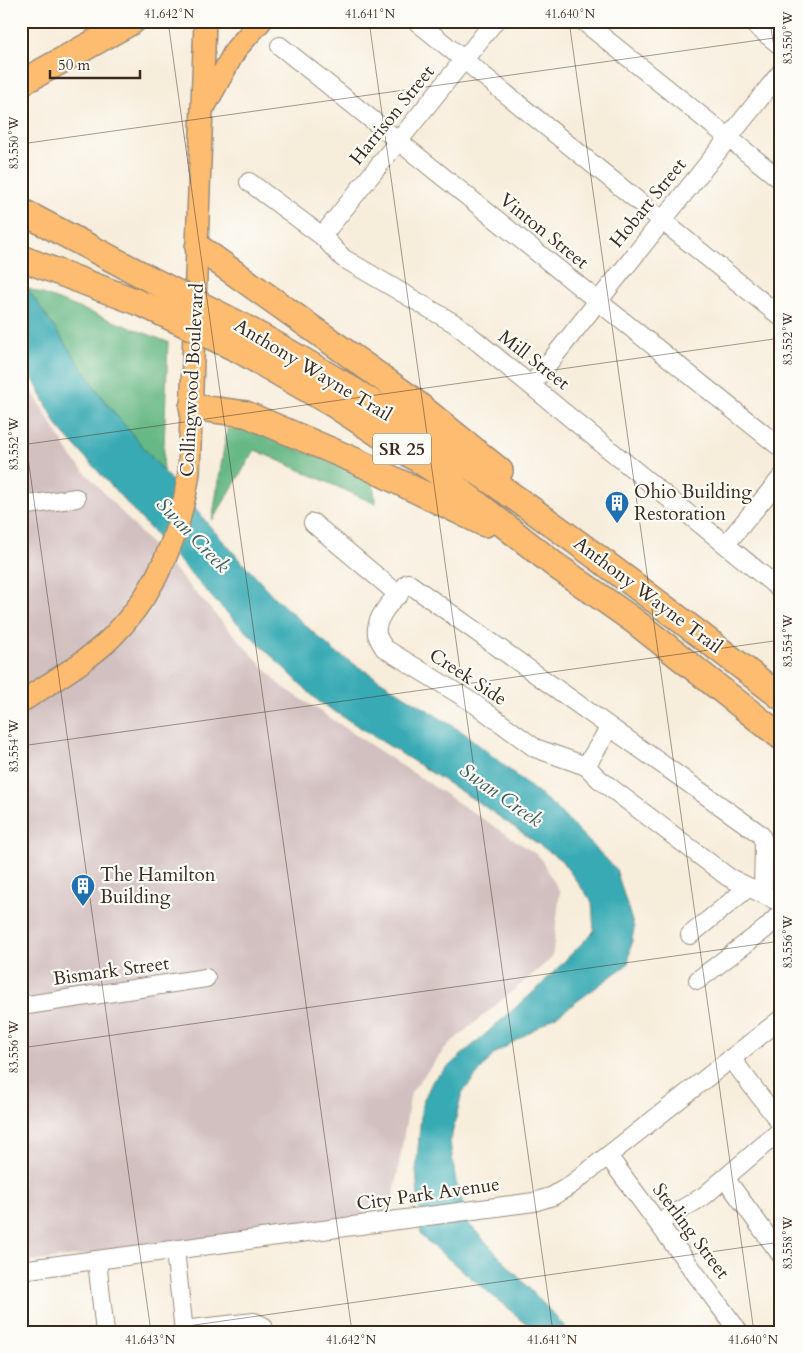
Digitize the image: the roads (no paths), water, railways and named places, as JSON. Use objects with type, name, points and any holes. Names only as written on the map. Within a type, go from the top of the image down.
[{"type":"highway","points":[[21,83],[133,21]]},
{"type":"highway","name":"Anthony Wayne Trail","points":[[21,212],[148,278],[434,470],[555,565],[632,620],[781,737]]},
{"type":"highway","points":[[198,246],[406,395],[495,467],[564,531]]},
{"type":"highway","name":"Anthony Wayne Trail","points":[[21,258],[145,305],[240,338],[338,380],[564,531],[781,697]]},
{"type":"highway","points":[[192,406],[246,414],[356,461],[468,515],[555,565]]},
{"type":"main road","name":"Collingwood Boulevard","points":[[21,702],[75,666],[110,638],[140,604],[161,570],[178,530],[190,473],[206,21]]},
{"type":"main road","points":[[204,108],[236,49],[261,21]]},
{"type":"street","points":[[416,21],[781,317]]},
{"type":"street","name":"Harrison Street","points":[[322,236],[495,21]]},
{"type":"street","points":[[583,21],[781,180]]},
{"type":"street","points":[[750,21],[781,46]]},
{"type":"street","name":"Vinton Street","points":[[280,46],[781,448]]},
{"type":"street","name":"Hobart Street","points":[[532,384],[781,72]]},
{"type":"street","name":"Mill Street","points":[[249,182],[322,236],[343,258],[457,326],[532,384],[781,590]]},
{"type":"street","points":[[726,544],[781,478]]},
{"type":"street","points":[[21,506],[76,498]]},
{"type":"street","points":[[313,523],[399,595],[408,583],[760,834],[764,842],[756,890],[690,934]]},
{"type":"street","name":"Creek Side","points":[[399,595],[378,621],[377,634],[384,648],[475,704],[535,748],[586,766],[599,779],[728,877],[781,903]]},
{"type":"street","points":[[586,766],[610,727]]},
{"type":"street","points":[[698,980],[765,929],[781,913]]},
{"type":"street","name":"Bismark Street","points":[[21,1006],[206,978]]},
{"type":"street","name":"City Park Avenue","points":[[21,1270],[534,1202],[553,1196],[608,1156],[781,1019]]},
{"type":"street","points":[[731,1058],[781,1124]]},
{"type":"street","points":[[658,1223],[697,1201],[781,1130]]},
{"type":"street","name":"Sterling Street","points":[[608,1156],[739,1332]]},
{"type":"street","points":[[725,1178],[781,1255]]},
{"type":"street","points":[[175,1250],[184,1331],[244,1322],[254,1322],[263,1329]]},
{"type":"street","points":[[97,1261],[105,1332]]},
{"type":"water","name":"Swan Creek","points":[[21,266],[27,288],[106,403],[213,530],[274,597],[335,652],[464,733],[554,806],[616,869],[634,928],[628,964],[561,1013],[494,1054],[462,1093],[450,1142],[456,1182],[469,1224],[570,1332],[536,1332],[421,1236],[416,1171],[422,1104],[433,1080],[538,988],[594,931],[592,902],[561,860],[481,804],[318,701],[219,605],[58,427],[21,356]]},
{"type":"place","name":"Ohio Building Restoration","points":[[617,524]]},
{"type":"place","name":"The Hamilton Building","points":[[83,907]]}]
